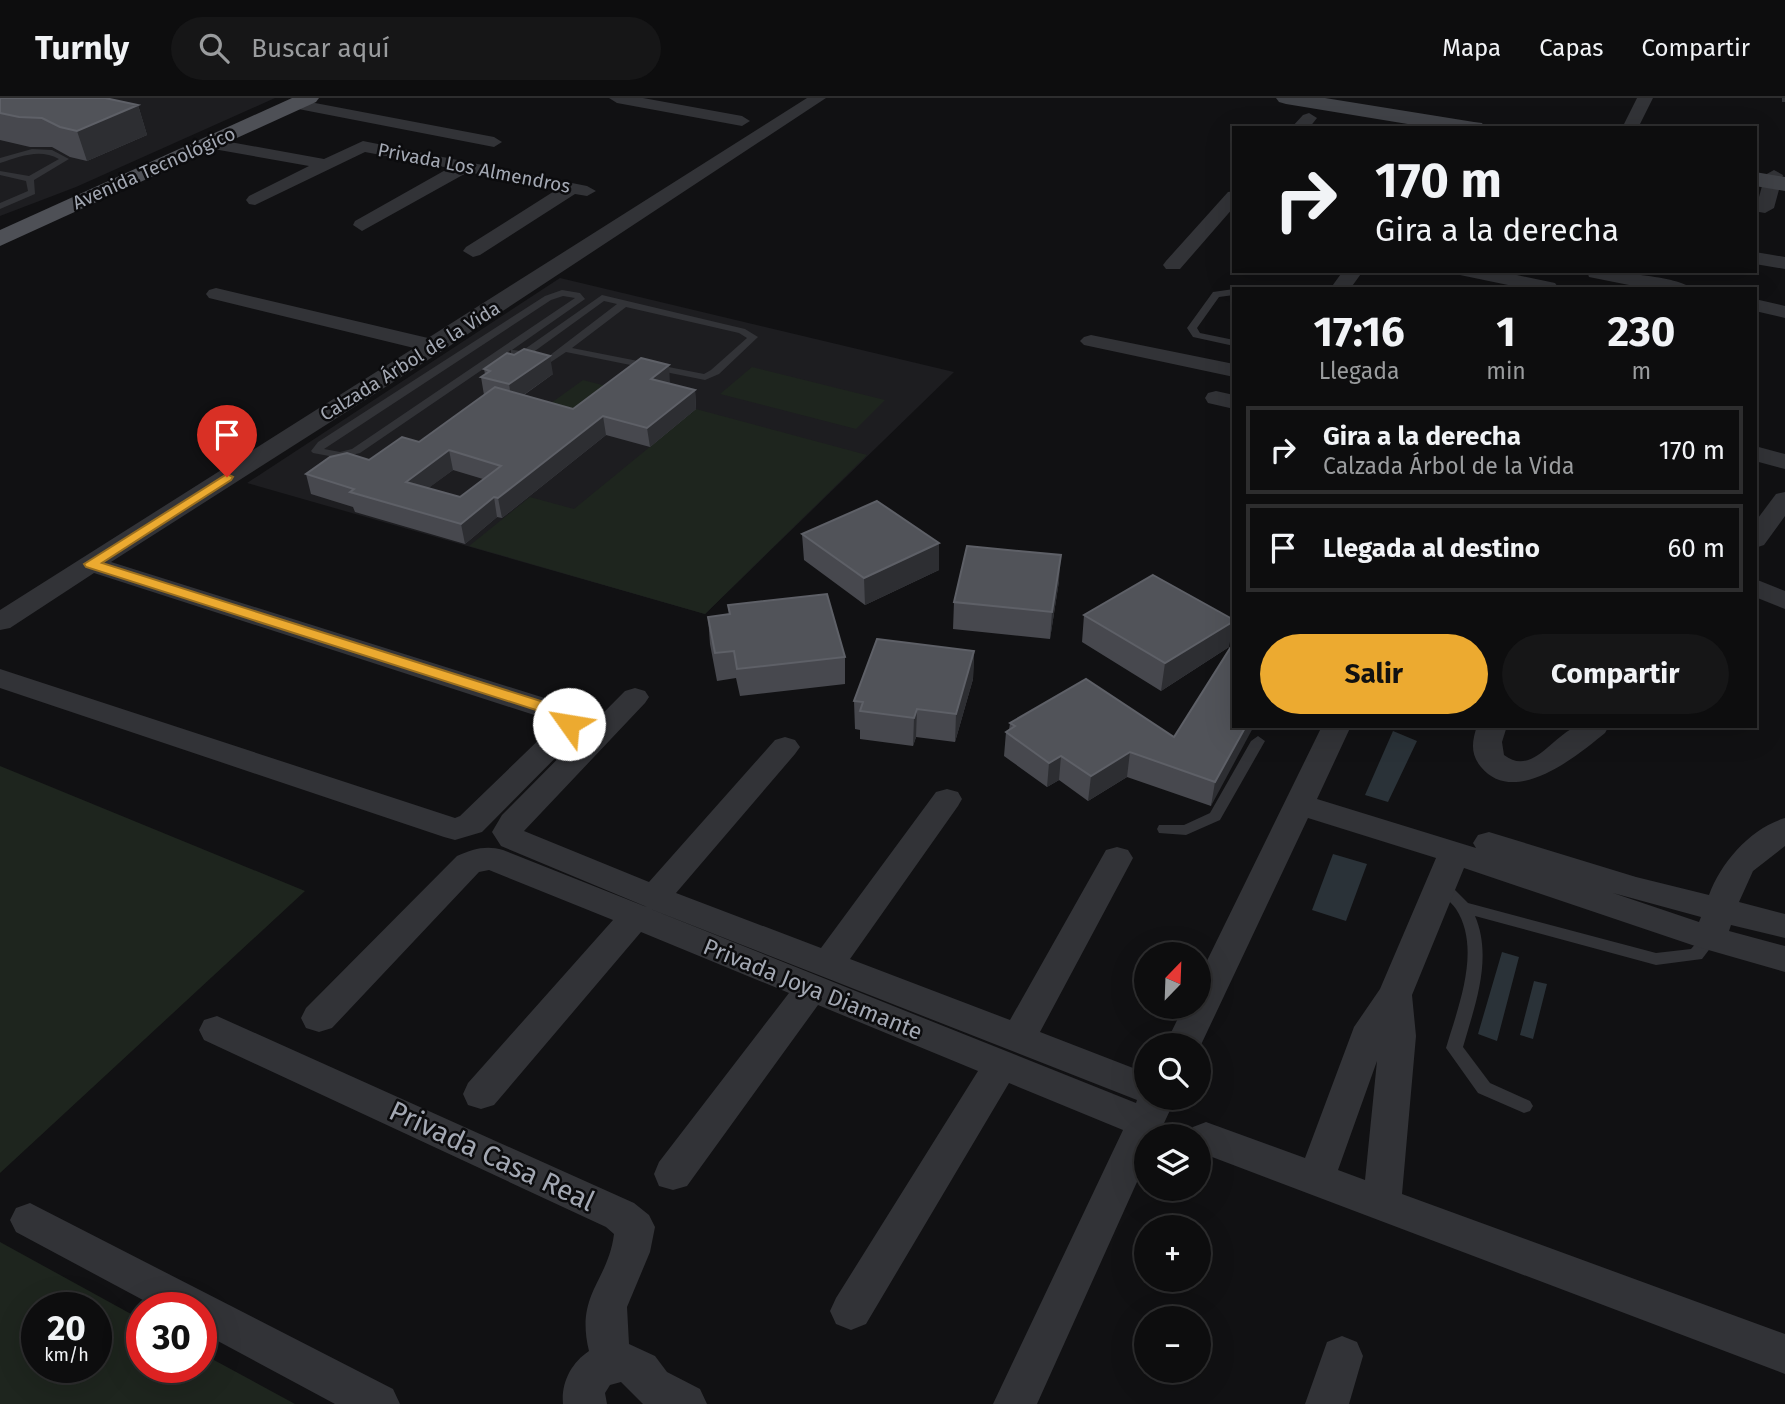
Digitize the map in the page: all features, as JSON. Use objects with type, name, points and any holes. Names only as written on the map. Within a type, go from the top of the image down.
[{"type":"main road","name":"Avenida Tecnológico","points":[[0,239],[224,141],[297,100]]},
{"type":"main road","name":"Avenida Tecnológico","points":[[0,228],[297,100]]},
{"type":"street","points":[[617,98],[742,121]]},
{"type":"street","name":"Calzada Árbol de la Vida","points":[[0,622],[818,98]]},
{"type":"street","points":[[1631,126],[1645,98]]},
{"type":"street","points":[[1278,99],[1429,126]]},
{"type":"street","points":[[1278,99],[1460,126]]},
{"type":"street","points":[[297,100],[494,142]]},
{"type":"street","points":[[224,141],[332,161]]},
{"type":"street","name":"Privada Los Almendros","points":[[332,161],[360,146],[580,189],[473,251]]},
{"type":"street","points":[[255,200],[332,161]]},
{"type":"street","points":[[362,225],[466,166]]},
{"type":"street","points":[[1771,178],[1760,208],[1785,212]]},
{"type":"street","points":[[1172,265],[1225,217],[1232,200]]},
{"type":"street","points":[[1757,258],[1785,263]]},
{"type":"street","points":[[1484,273],[1551,281]]},
{"type":"street","points":[[1522,273],[1551,281]]},
{"type":"street","points":[[1596,273],[1673,287]]},
{"type":"street","points":[[216,294],[434,346]]},
{"type":"street","points":[[1757,306],[1785,312]]},
{"type":"street","points":[[1091,341],[1232,371]]},
{"type":"street","points":[[1757,454],[1785,462]]},
{"type":"street","points":[[1757,537],[1785,499]]},
{"type":"street","points":[[0,678],[455,829],[471,824],[569,724],[568,718],[561,713],[91,564]]},
{"type":"street","points":[[1757,588],[1785,601]]},
{"type":"street","name":"Privada Joya Diamante","points":[[635,696],[513,823],[508,832],[520,843],[645,907]]},
{"type":"street","points":[[1189,1033],[1336,728]]},
{"type":"street","points":[[1492,728],[1487,749],[1489,758],[1498,766],[1519,772],[1539,766],[1592,728]]},
{"type":"street","points":[[481,1094],[785,747]]},
{"type":"street","points":[[1304,796],[1454,853],[1498,857]]},
{"type":"street","points":[[1304,796],[1714,925],[1785,959]]},
{"type":"street","points":[[673,1174],[947,799]]},
{"type":"street","points":[[1714,925],[1742,863],[1785,829]]},
{"type":"street","points":[[1315,1178],[1372,1027],[1395,995],[1452,896],[1454,853]]},
{"type":"street","points":[[851,1311],[1010,1051],[1117,858]]},
{"type":"street","name":"Privada Joya Diamante","points":[[318,1018],[468,864],[480,859],[502,860],[645,907],[819,977],[1134,1097]]},
{"type":"street","points":[[1714,925],[1785,926]]},
{"type":"street","points":[[1382,1204],[1398,1036],[1395,995]]},
{"type":"street","name":"Privada Casa Real","points":[[217,1030],[620,1215],[635,1227],[635,1244],[610,1295],[605,1317],[606,1339],[613,1362]]},
{"type":"street","points":[[1015,1404],[1147,1110]]},
{"type":"street","points":[[1211,1140],[1785,1354]]},
{"type":"street","points":[[30,1220],[167,1292]]},
{"type":"street","points":[[217,1318],[378,1404]]},
{"type":"street","points":[[1327,1404],[1342,1356]]},
{"type":"street","points":[[581,1403],[588,1379],[603,1365],[613,1362],[632,1365],[652,1386],[685,1404]]},
{"type":"lane","points":[[0,161],[32,150],[60,155],[65,159],[30,179],[0,173]]},
{"type":"lane","points":[[0,206],[32,192],[30,179]]},
{"type":"lane","points":[[1232,292],[1216,294],[1192,328],[1196,335],[1232,343]]},
{"type":"lane","points":[[566,293],[579,297],[576,303],[506,350],[356,451],[340,455],[318,452],[322,444],[553,295],[566,293]]},
{"type":"lane","points":[[524,354],[598,299],[625,302],[742,331],[753,337],[715,372],[705,377],[564,349]]},
{"type":"lane","points":[[506,350],[548,360],[625,302]]},
{"type":"lane","points":[[407,363],[465,377]]},
{"type":"lane","points":[[1164,829],[1186,830],[1215,816],[1258,741]]},
{"type":"lane","points":[[1452,896],[1656,959],[1696,955],[1714,925]]},
{"type":"lane","points":[[1452,896],[1475,938],[1474,972],[1454,1048],[1484,1088],[1524,1106]]},
{"type":"shaded area","points":[[0,98],[275,98],[76,187],[0,216]]},
{"type":"shaded area","points":[[560,278],[954,372],[705,614],[247,483]]},
{"type":"shaded area","points":[[752,367],[885,400],[856,429],[720,394]]},
{"type":"shaded area","points":[[583,380],[625,391],[576,428],[533,416]]},
{"type":"shaded area","points":[[696,409],[867,455],[705,614],[469,546],[530,497],[574,509]]},
{"type":"shaded area","points":[[1393,731],[1417,741],[1388,802],[1365,795]]},
{"type":"shaded area","points":[[0,766],[305,891],[0,1173]]},
{"type":"shaded area","points":[[1333,854],[1367,864],[1346,921],[1312,910]]},
{"type":"shaded area","points":[[1502,952],[1519,957],[1497,1041],[1478,1034]]},
{"type":"shaded area","points":[[1534,981],[1547,984],[1533,1039],[1520,1035]]},
{"type":"shaded area","points":[[0,1242],[91,1292],[21,1292],[21,1383],[112,1383],[112,1304],[126,1311],[126,1383],[217,1383],[217,1362],[295,1404],[0,1404]]},
{"type":"building","points":[[0,98],[105,98],[138,105],[77,131],[60,127],[42,118],[0,113]]},
{"type":"building","points":[[524,349],[550,356],[509,384],[481,377],[490,371],[484,369],[507,353],[514,355]]},
{"type":"building","points":[[641,358],[669,365],[651,379],[695,390],[647,428],[603,416],[461,524],[350,492],[354,489],[306,474],[330,457],[347,453],[369,460],[402,437],[419,442],[495,387],[573,409]],"holes":[[[449,450],[501,466],[460,497],[406,482]]]},
{"type":"building","points":[[877,501],[939,543],[864,578],[802,534]]},
{"type":"building","points":[[967,546],[1061,555],[1052,612],[954,602]]},
{"type":"building","points":[[1153,575],[1232,619],[1232,622],[1165,663],[1084,615]]},
{"type":"building","points":[[827,594],[845,657],[737,669],[734,651],[715,653],[708,617],[730,614],[728,605]]},
{"type":"building","points":[[877,639],[974,651],[956,714],[917,709],[914,718],[860,711],[863,702],[854,701]]},
{"type":"building","points":[[1232,645],[1232,728],[1245,728],[1215,782],[1130,752],[1091,776],[1061,756],[1049,763],[1006,732],[1015,726],[1010,723],[1086,679],[1174,737]]},
{"type":"route","points":[[227,477],[91,564],[561,713],[568,718],[569,724]]}]
